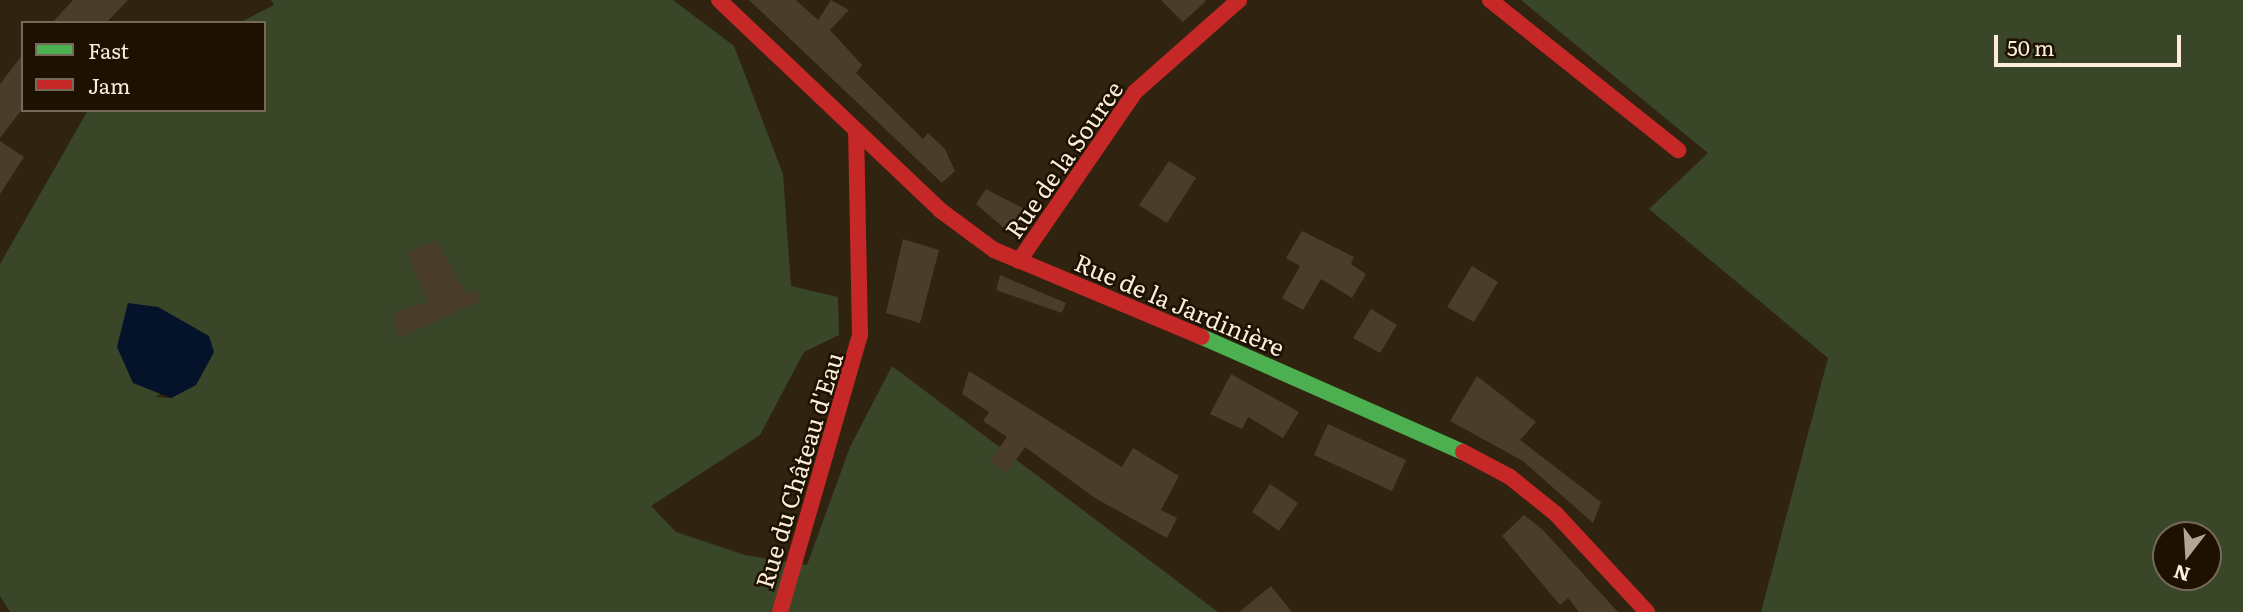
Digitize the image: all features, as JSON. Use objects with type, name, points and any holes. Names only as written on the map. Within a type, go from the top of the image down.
[{"type":"street","name":"Rue de la Jardinière","points":[[719,0],[940,210],[1019,261],[1414,426],[1510,477],[1556,513],[1647,612]]},
{"type":"street","name":"Rue de la Source","points":[[1019,261],[1135,92],[1239,0]]},
{"type":"street","points":[[1490,0],[1678,150]]},
{"type":"street","name":"Rue du Château d'Eau","points":[[780,612],[860,335],[856,131]]},
{"type":"green space","points":[[271,0],[673,0],[734,46],[783,174],[791,286],[838,297],[839,335],[804,352],[760,435],[651,506],[676,532],[745,555],[807,565],[850,447],[892,366],[1218,612],[10,612],[0,596],[0,264],[87,112],[266,112],[266,21],[243,21],[274,5]],"holes":[[[213,353],[196,385],[171,398],[156,397]]]},
{"type":"green space","points":[[1521,0],[2243,0],[2243,612],[1761,612],[1828,358],[1649,209],[1708,153]]},
{"type":"water","points":[[128,303],[158,307],[209,336],[214,352],[196,385],[171,398],[133,383],[117,347]]},
{"type":"building","points":[[73,0],[128,0],[108,21],[54,21]]},
{"type":"building","points":[[749,0],[796,0],[818,20],[831,0],[849,10],[830,30],[862,65],[856,73],[923,139],[928,133],[945,149],[955,171],[942,183]]},
{"type":"building","points":[[1161,0],[1205,0],[1206,1],[1183,22]]},
{"type":"building","points":[[21,57],[21,111],[0,138],[0,84]]},
{"type":"building","points":[[0,141],[24,157],[0,194]]},
{"type":"building","points":[[1169,161],[1196,178],[1167,223],[1139,205]]},
{"type":"building","points":[[986,189],[1028,211],[1012,235],[976,204]]},
{"type":"building","points":[[1302,231],[1354,257],[1351,264],[1366,274],[1352,298],[1321,279],[1303,310],[1282,298],[1300,266],[1286,258]]},
{"type":"building","points":[[903,239],[939,250],[920,323],[886,313]]},
{"type":"building","points":[[435,240],[467,293],[477,290],[480,301],[398,338],[392,312],[427,303],[408,253]]},
{"type":"building","points":[[1472,266],[1498,282],[1474,322],[1447,307]]},
{"type":"building","points":[[1000,275],[1066,303],[1062,313],[996,290]]},
{"type":"building","points":[[1371,309],[1397,325],[1380,353],[1353,338]]},
{"type":"building","points":[[969,371],[1122,467],[1133,448],[1179,476],[1161,510],[1177,518],[1167,538],[1095,498],[1025,447],[1007,473],[990,461],[1007,437],[983,421],[989,412],[962,394]]},
{"type":"building","points":[[1231,374],[1299,412],[1283,438],[1248,417],[1242,429],[1210,414]]},
{"type":"building","points":[[1477,376],[1536,422],[1520,440],[1601,502],[1593,523],[1523,461],[1450,421]]},
{"type":"building","points":[[1328,424],[1406,460],[1392,491],[1314,455]]},
{"type":"building","points":[[1270,484],[1298,503],[1279,531],[1252,512]]},
{"type":"building","points":[[1524,515],[1542,529],[1618,612],[1579,612],[1568,598],[1560,605],[1502,536]]},
{"type":"building","points":[[1271,586],[1292,612],[1239,612]]},
{"type":"traffic: fast","points":[[1202,337],[1463,452]]},
{"type":"traffic: jam","points":[[719,0],[940,210],[994,250],[1202,337]]},
{"type":"traffic: jam","points":[[1019,261],[1135,92],[1239,0]]},
{"type":"traffic: jam","points":[[1490,0],[1678,150]]},
{"type":"traffic: jam","points":[[780,612],[860,335],[856,131]]},
{"type":"traffic: jam","points":[[1463,452],[1510,477],[1556,514],[1647,612]]}]
